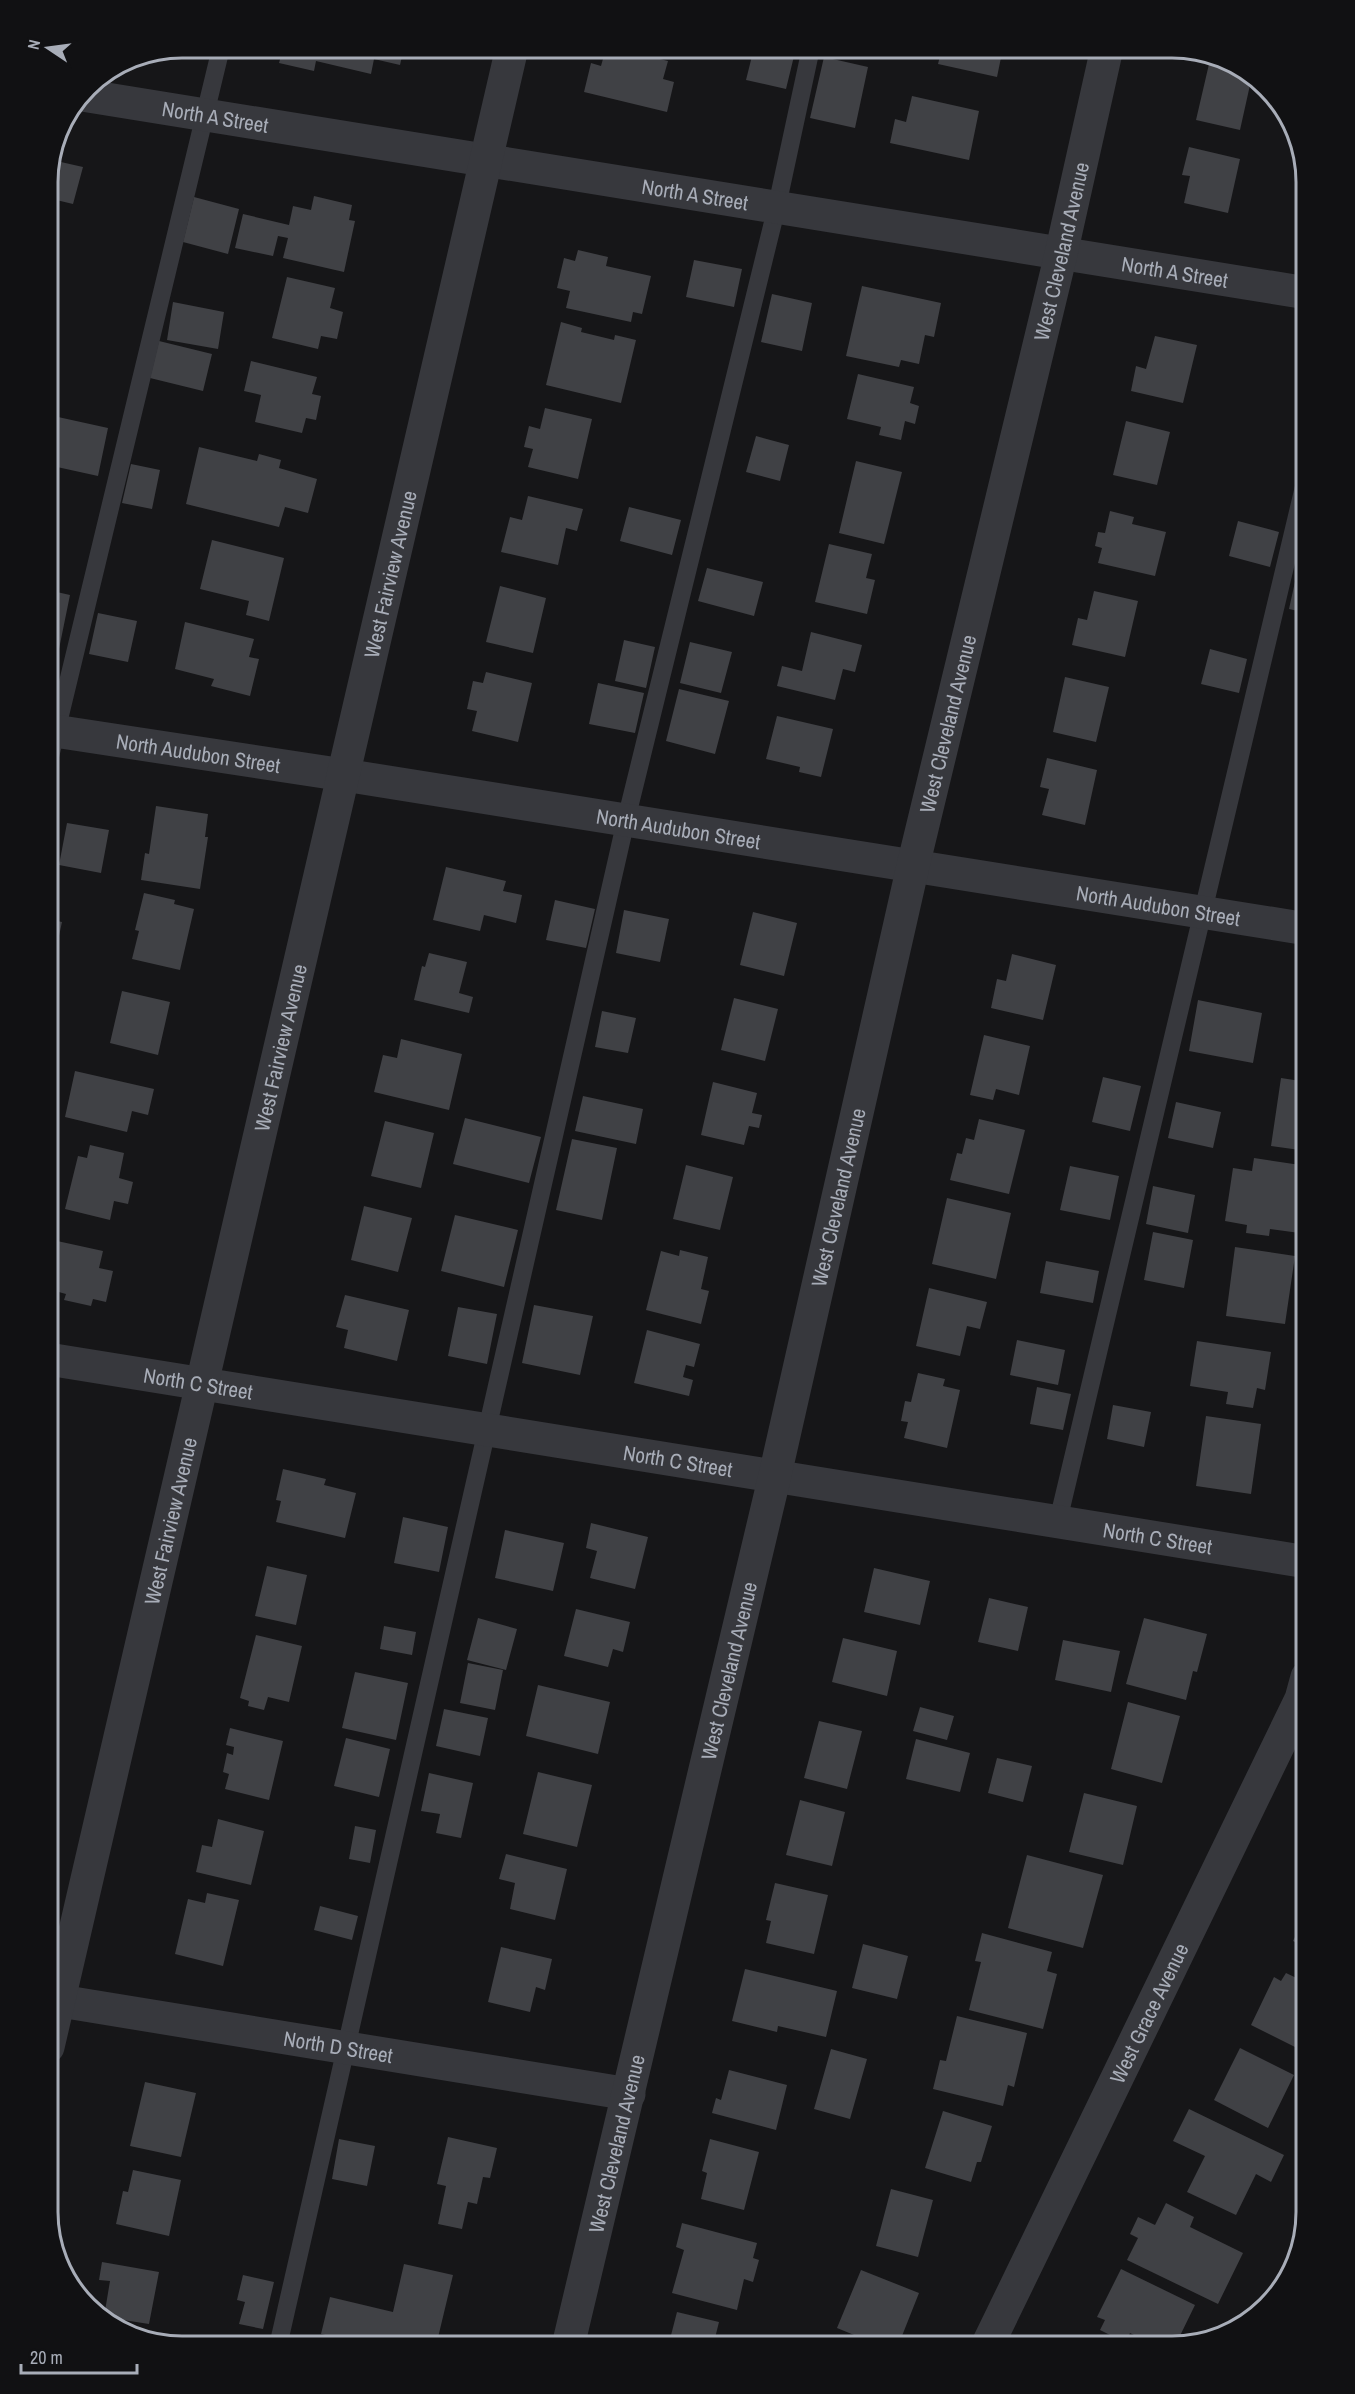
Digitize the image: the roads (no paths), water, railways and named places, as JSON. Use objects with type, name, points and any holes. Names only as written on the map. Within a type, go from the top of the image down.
[{"type":"street","name":"West Fairview Avenue","points":[[58,1983],[203,1384],[509,59]]},
{"type":"street","name":"West Cleveland Avenue","points":[[571,2335],[776,1475],[913,866],[1061,254],[1105,59]]},
{"type":"street","name":"North A Street","points":[[93,97],[1296,291]]},
{"type":"street","name":"North Audubon Street","points":[[59,731],[1296,927]]},
{"type":"street","name":"North C Street","points":[[58,1361],[1296,1560]]},
{"type":"street","name":"West Grace Avenue","points":[[992,2336],[1296,1709]]},
{"type":"street","name":"North D Street","points":[[58,2001],[629,2094]]},
{"type":"lane","points":[[59,703],[219,59]]},
{"type":"lane","points":[[280,2335],[626,820],[777,206],[809,59]]},
{"type":"lane","points":[[1058,1521],[1296,520]]}]
